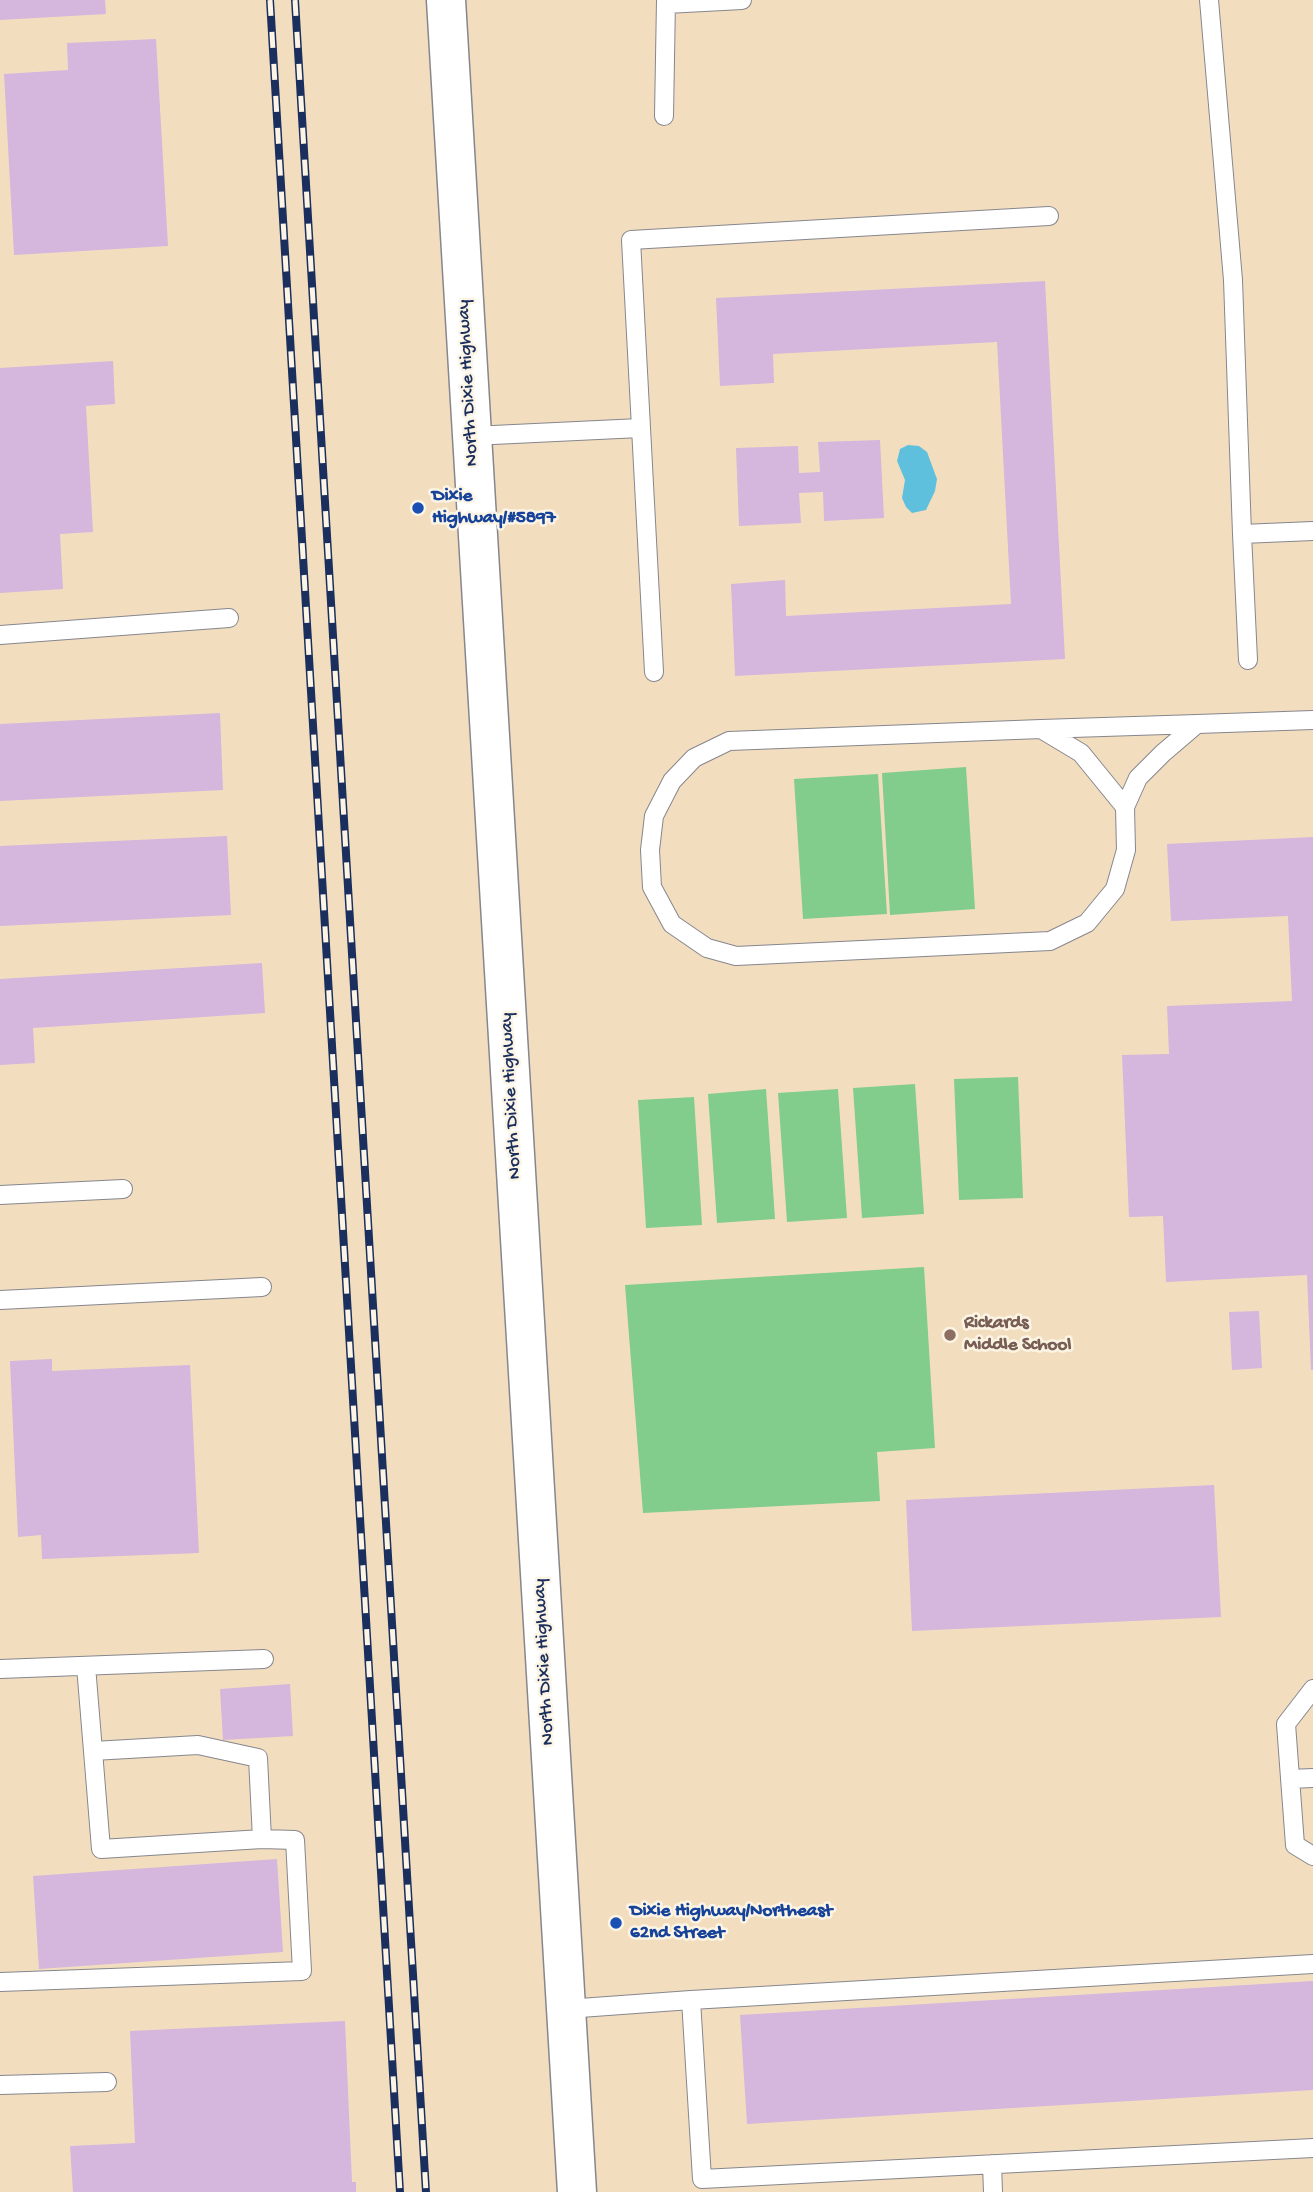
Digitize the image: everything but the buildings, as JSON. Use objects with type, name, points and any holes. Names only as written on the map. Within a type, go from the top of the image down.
[{"type":"main road","name":"North Dixie Highway","points":[[446,0],[577,2192]]},
{"type":"lane","points":[[664,117],[666,2],[742,0]]},
{"type":"lane","points":[[1209,0],[1233,280],[1248,660]]},
{"type":"lane","points":[[654,671],[631,240],[1049,216]]},
{"type":"lane","points":[[472,436],[640,428]]},
{"type":"lane","points":[[1242,534],[1313,531]]},
{"type":"lane","points":[[0,635],[229,618]]},
{"type":"lane","points":[[1197,724],[1138,778],[1125,807],[1126,850],[1115,889],[1087,923],[1050,941],[736,957],[707,948],[672,924],[652,887],[650,850],[654,816],[671,781],[694,758],[729,741],[1041,729],[1313,720]]},
{"type":"lane","points":[[1041,729],[1081,753],[1125,807]]},
{"type":"lane","points":[[0,1195],[123,1189]]},
{"type":"lane","points":[[0,1300],[262,1287]]},
{"type":"lane","points":[[0,1670],[264,1659]]},
{"type":"lane","points":[[0,1982],[302,1971],[295,1840],[262,1839],[101,1849],[86,1666]]},
{"type":"lane","points":[[1313,1689],[1286,1724],[1296,1845],[1313,1856]]},
{"type":"lane","points":[[93,1752],[198,1745],[258,1758],[262,1839]]},
{"type":"lane","points":[[1290,1779],[1313,1778]]},
{"type":"lane","points":[[566,2009],[1313,1965]]},
{"type":"lane","points":[[691,2000],[702,2185],[992,2164],[1313,2148]]},
{"type":"lane","points":[[0,2085],[107,2082]]},
{"type":"lane","points":[[992,2164],[993,2192]]},
{"type":"green space","points":[[966,767],[975,909],[890,915],[882,773]]},
{"type":"green space","points":[[878,774],[887,914],[803,919],[794,779]]},
{"type":"green space","points":[[1018,1077],[1023,1198],[959,1200],[954,1079]]},
{"type":"green space","points":[[915,1084],[924,1214],[862,1218],[853,1088]]},
{"type":"green space","points":[[766,1089],[775,1219],[717,1223],[708,1094]]},
{"type":"green space","points":[[838,1089],[847,1218],[787,1222],[778,1093]]},
{"type":"green space","points":[[694,1097],[702,1225],[646,1228],[638,1100]]},
{"type":"green space","points":[[924,1267],[935,1448],[877,1452],[880,1501],[643,1513],[625,1285]]},
{"type":"water","points":[[908,445],[919,446],[927,452],[937,479],[935,491],[926,510],[912,513],[902,498],[905,480],[897,461],[900,449]]},
{"type":"railway","points":[[270,0],[400,2192]]},
{"type":"railway","points":[[295,0],[426,2192]]},
{"type":"place","name":"Dixie Highway/#5897","points":[[418,508]]},
{"type":"place","name":"Rickards Middle School","points":[[950,1335]]},
{"type":"place","name":"Dixie Highway/Northeast 62nd Street","points":[[616,1923]]}]
